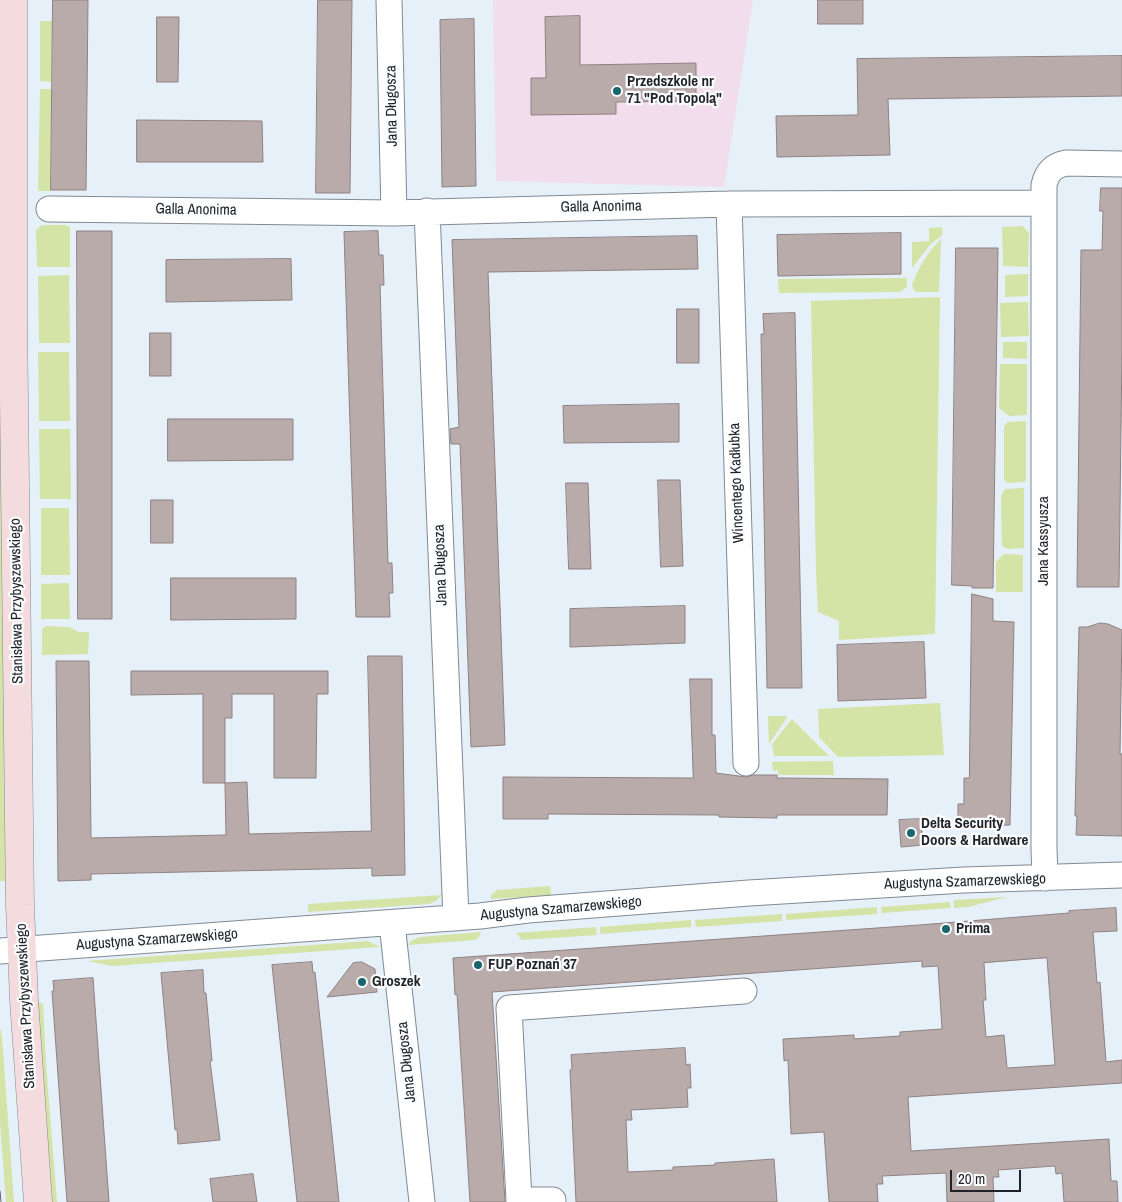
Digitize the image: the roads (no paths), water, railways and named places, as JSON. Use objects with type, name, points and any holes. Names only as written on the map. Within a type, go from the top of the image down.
[{"type":"main road","name":"Stanisława Przybyszewskiego","points":[[13,0],[13,330],[20,880],[11,950],[24,1000],[38,1202]]},
{"type":"street","name":"Jana Długosza","points":[[389,0],[394,213]]},
{"type":"street","points":[[1044,203],[1046,177],[1057,165],[1066,163],[1122,164]]},
{"type":"street","name":"Galla Anonima","points":[[49,209],[394,213],[729,204],[1044,203]]},
{"type":"street","name":"Jana Kassyusza","points":[[1044,203],[1045,878]]},
{"type":"street","name":"Wincentego Kadłubka","points":[[729,204],[746,763]]},
{"type":"street","name":"Jana Długosza","points":[[427,211],[456,918]]},
{"type":"street","name":"Augustyna Szamarzewskiego","points":[[11,950],[456,918],[528,910],[749,892],[964,880],[1122,875]]},
{"type":"street","name":"Jana Długosza","points":[[392,923],[422,1202]]},
{"type":"street","points":[[553,1200],[519,1201],[509,1008],[744,991]]},
{"type":"tram line","points":[[0,1191],[1,1202]]},
{"type":"place","name":"Przedszkole nr 71 \"Pod Topolą\"","points":[[617,91]]},
{"type":"place","name":"Delta Security Doors & Hardware","points":[[911,833]]},
{"type":"place","name":"Prima","points":[[946,929]]},
{"type":"place","name":"FUP Poznań 37","points":[[478,965]]},
{"type":"place","name":"Groszek","points":[[362,982]]}]
